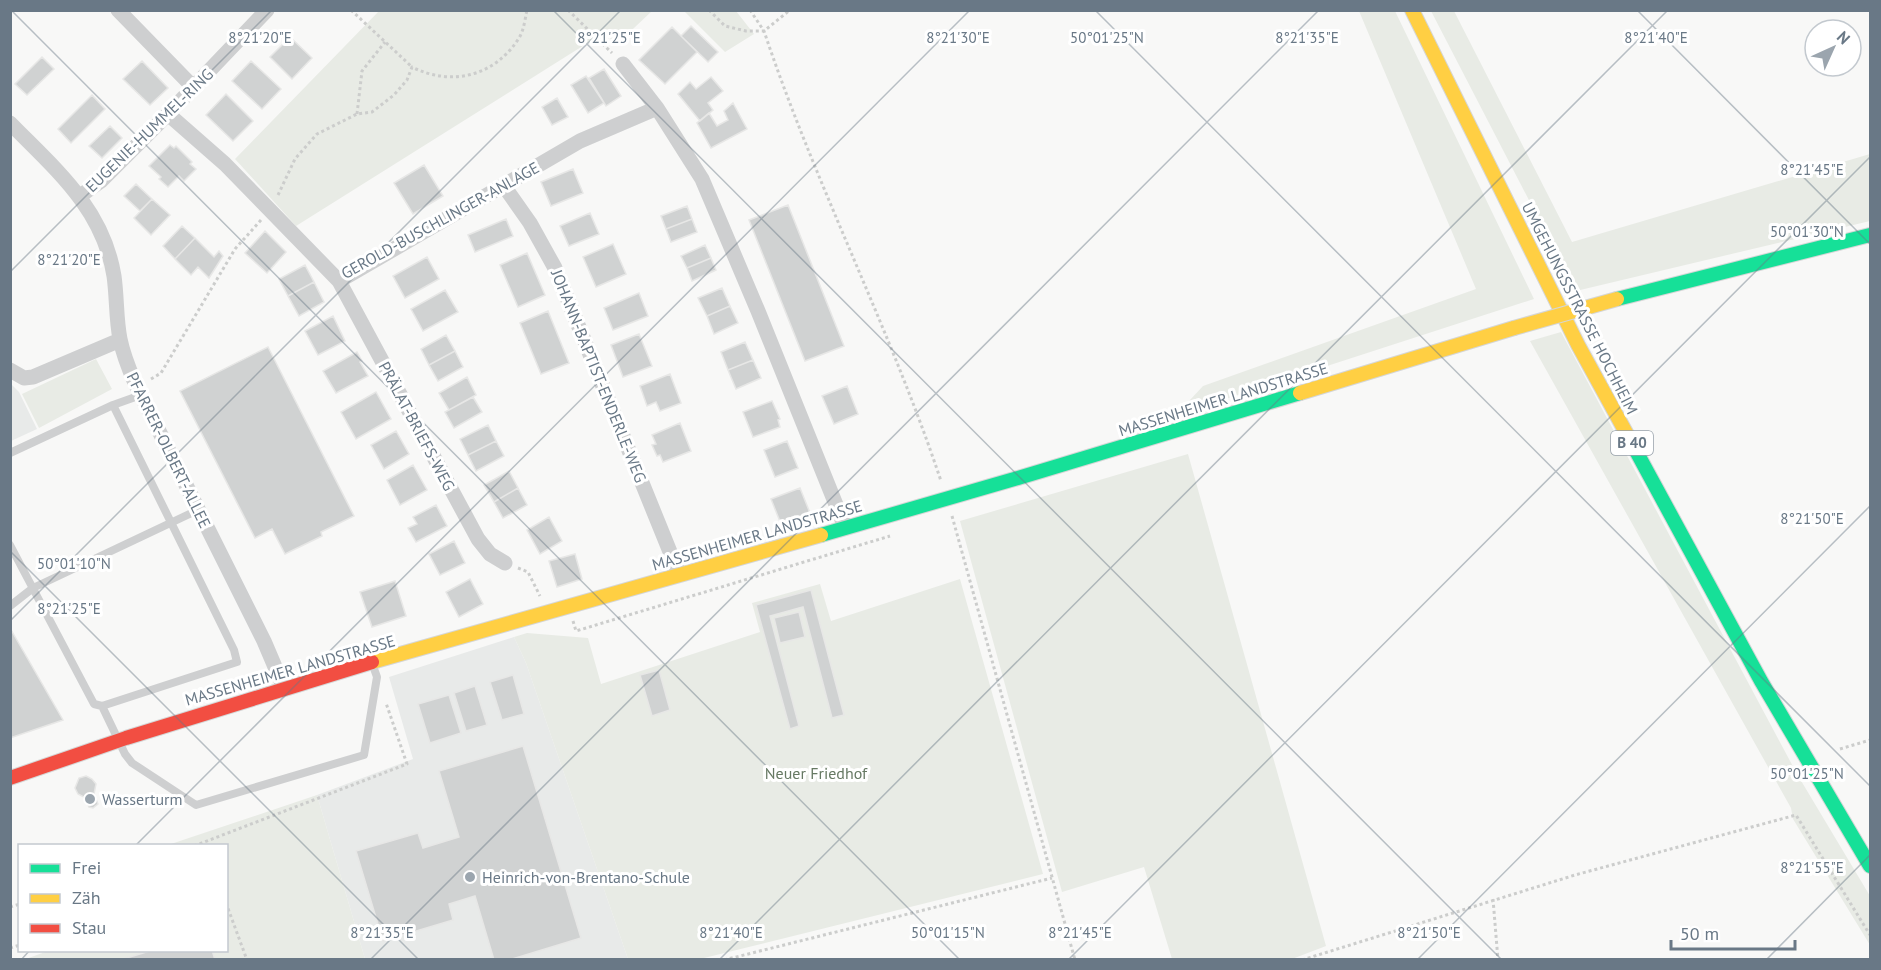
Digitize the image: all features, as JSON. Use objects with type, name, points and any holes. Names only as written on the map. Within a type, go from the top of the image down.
[{"type":"street","points":[[118,10],[194,88]]},
{"type":"street","name":"EUGENIE-HUMMEL-RING","points":[[80,196],[101,181],[194,88],[267,10]]},
{"type":"street","name":"UMGEHUNGSSTRASSE HOCHHEIM","points":[[1412,10],[1578,345],[1761,681],[1870,866]]},
{"type":"street","points":[[623,64],[657,108],[702,179],[845,527]]},
{"type":"street","name":"GEROLD-BUSCHLINGER-ANLAGE","points":[[168,114],[225,164],[339,280],[580,141],[657,108]]},
{"type":"street","name":"PFARRER-OLBERT-ALLEE","points":[[13,131],[80,196],[93,217],[106,247],[114,274],[120,340],[128,367],[264,641],[284,688]]},
{"type":"street","name":"JOHANN-BAPTIST-ENDERLE-WEG","points":[[504,186],[530,223],[555,268],[679,574]]},
{"type":"street","name":"MASSENHEIMER LANDSTRASSE","points":[[10,778],[118,739],[284,688],[946,499],[1514,328],[1617,299],[1870,235]]},
{"type":"street","name":"PRÄLAT-BRIEFS-WEG","points":[[339,280],[478,539],[490,554],[505,563]]},
{"type":"street","points":[[10,370],[24,378],[33,377],[120,340]]},
{"type":"lane","points":[[10,453],[113,405],[141,395]]},
{"type":"lane","points":[[10,545],[90,701],[94,704],[102,706],[237,662],[234,651],[113,405]]},
{"type":"lane","points":[[10,606],[33,588],[198,510]]},
{"type":"lane","points":[[102,706],[125,754],[132,763],[196,805],[364,755],[377,677],[372,663]]},
{"type":"path","points":[[351,10],[412,67],[428,75],[442,77],[460,77],[492,66],[503,58],[520,36],[528,10]]},
{"type":"path","points":[[568,10],[623,64]]},
{"type":"path","points":[[709,10],[725,26],[746,31],[764,31],[790,10]]},
{"type":"path","points":[[750,10],[764,31],[859,274],[923,429],[946,499],[1075,960]]},
{"type":"path","points":[[357,114],[362,72],[384,42]]},
{"type":"path","points":[[152,379],[160,373],[235,249],[270,210],[295,159],[317,134],[357,114],[372,112],[394,95],[407,80],[412,67]]},
{"type":"path","points":[[918,432],[923,429]]},
{"type":"path","points":[[576,631],[897,535]]},
{"type":"path","points":[[505,563],[528,572],[544,603]]},
{"type":"path","points":[[209,843],[407,764],[377,677]]},
{"type":"path","points":[[1840,749],[1870,740]]},
{"type":"path","points":[[1302,960],[1493,899],[1796,814],[1870,935]]},
{"type":"path","points":[[724,960],[1052,878]]},
{"type":"path","points":[[1493,899],[1498,960]]},
{"type":"path","points":[[228,908],[247,960]]},
{"type":"shaded area","points":[[11,384],[19,392],[37,429],[11,441]]},
{"type":"shaded area","name":"Heinrich-von-Brentano-Schule","points":[[514,637],[526,663],[628,959],[365,959],[317,795],[413,759],[389,677]]},
{"type":"green space","points":[[379,11],[652,11],[616,45],[605,32],[296,226],[235,159]]},
{"type":"green space","points":[[684,11],[736,11],[754,34],[725,52]]},
{"type":"green space","points":[[1359,11],[1395,11],[1534,299],[1176,415],[1203,386],[1476,289]]},
{"type":"green space","points":[[1431,11],[1454,11],[1572,242],[1870,154],[1870,221],[1576,291]]},
{"type":"green space","points":[[1561,332],[1797,774],[1870,896],[1870,945],[1793,819],[1791,808],[1530,341]]},
{"type":"green space","points":[[96,359],[112,389],[39,428],[22,394]]},
{"type":"green space","points":[[1188,454],[1326,946],[1292,959],[1172,959],[1144,867],[1062,892],[960,521]]},
{"type":"green space","name":"Neuer Friedhof","points":[[960,579],[1043,874],[700,959],[628,959],[526,663],[514,637],[527,633],[588,638],[601,684],[760,632],[752,603],[820,584],[831,621]]},
{"type":"green space","points":[[317,795],[365,959],[23,960],[45,952],[228,952],[228,844],[171,844]]},
{"type":"building","points":[[691,26],[718,52],[708,62],[681,36]]},
{"type":"building","points":[[672,27],[697,52],[665,84],[639,60]]},
{"type":"building","points":[[290,37],[312,58],[292,79],[270,57]]},
{"type":"building","points":[[42,57],[54,69],[27,95],[15,84]]},
{"type":"building","points":[[142,61],[168,88],[150,105],[123,79]]},
{"type":"building","points":[[251,61],[281,89],[262,109],[232,81]]},
{"type":"building","points":[[604,69],[621,96],[606,106],[589,78]]},
{"type":"building","points":[[586,76],[604,103],[588,113],[571,85]]},
{"type":"building","points":[[711,77],[723,91],[708,103],[713,110],[700,121],[678,94],[690,82],[696,89]]},
{"type":"building","points":[[226,94],[253,121],[233,141],[206,115]]},
{"type":"building","points":[[92,95],[105,109],[71,143],[58,129]]},
{"type":"building","points":[[557,98],[568,117],[552,125],[542,107]]},
{"type":"building","points":[[733,103],[747,129],[711,148],[697,123],[709,113],[717,126],[728,120],[724,111]]},
{"type":"building","points":[[110,126],[122,138],[102,158],[89,146]]},
{"type":"building","points":[[170,145],[174,148],[176,146],[196,169],[184,181],[179,176],[168,187],[149,166]]},
{"type":"building","points":[[424,165],[443,196],[413,214],[394,183]]},
{"type":"building","points":[[573,169],[583,193],[551,206],[541,182]]},
{"type":"building","points":[[136,184],[152,199],[140,211],[124,196]]},
{"type":"building","points":[[152,199],[170,215],[151,235],[134,218]]},
{"type":"building","points":[[788,205],[844,346],[805,361],[749,220]]},
{"type":"building","points":[[687,206],[692,219],[666,229],[661,216]]},
{"type":"building","points":[[590,213],[599,234],[569,246],[560,226]]},
{"type":"building","points":[[506,219],[513,236],[475,252],[468,235]]},
{"type":"building","points":[[692,219],[697,232],[671,242],[666,229]]},
{"type":"building","points":[[182,226],[195,238],[175,259],[163,246]]},
{"type":"building","points":[[265,231],[286,252],[267,273],[245,253]]},
{"type":"building","points":[[195,238],[214,257],[219,251],[223,256],[209,278],[198,267],[191,275],[175,259]]},
{"type":"building","points":[[613,244],[626,274],[596,287],[583,257]]},
{"type":"building","points":[[705,245],[711,258],[687,268],[681,256]]},
{"type":"building","points":[[527,253],[545,295],[518,307],[500,265]]},
{"type":"building","points":[[427,257],[439,279],[405,298],[393,276]]},
{"type":"building","points":[[711,258],[716,270],[692,281],[687,268]]},
{"type":"building","points":[[305,265],[314,282],[288,296],[279,279]]},
{"type":"building","points":[[314,282],[324,302],[299,316],[288,296]]},
{"type":"building","points":[[722,288],[730,306],[707,316],[698,298]]},
{"type":"building","points":[[445,290],[458,312],[423,331],[411,309]]},
{"type":"building","points":[[639,293],[648,316],[613,330],[604,308]]},
{"type":"building","points":[[730,306],[738,323],[714,334],[707,316]]},
{"type":"building","points":[[548,311],[569,363],[541,374],[520,323]]},
{"type":"building","points":[[333,316],[345,341],[318,355],[305,331]]},
{"type":"building","points":[[639,334],[652,366],[623,377],[611,345]]},
{"type":"building","points":[[446,335],[455,351],[429,365],[421,349]]},
{"type":"building","points":[[745,342],[753,360],[728,370],[721,352]]},
{"type":"building","points":[[268,347],[354,516],[321,532],[322,536],[285,554],[272,529],[255,538],[180,391]]},
{"type":"building","points":[[455,351],[463,367],[438,381],[429,365]]},
{"type":"building","points":[[357,352],[368,376],[336,393],[323,371]]},
{"type":"building","points":[[753,360],[761,378],[736,389],[728,370]]},
{"type":"building","points":[[670,374],[681,403],[660,411],[656,402],[647,406],[640,386]]},
{"type":"building","points":[[467,377],[476,395],[449,410],[439,393]]},
{"type":"building","points":[[847,386],[858,414],[834,424],[822,396]]},
{"type":"building","points":[[376,392],[391,419],[356,439],[341,412]]},
{"type":"building","points":[[473,397],[482,412],[454,428],[445,412]]},
{"type":"building","points":[[772,401],[780,419],[778,420],[780,427],[753,437],[743,412]]},
{"type":"building","points":[[680,423],[691,451],[663,462],[652,445],[656,444],[652,435]]},
{"type":"building","points":[[488,425],[496,441],[468,455],[460,439]]},
{"type":"building","points":[[396,431],[409,454],[384,469],[371,445]]},
{"type":"building","points":[[496,441],[504,456],[476,471],[468,455]]},
{"type":"building","points":[[787,441],[798,468],[775,477],[764,450]]},
{"type":"building","points":[[413,465],[427,490],[400,505],[387,480]]},
{"type":"building","points":[[509,471],[518,488],[494,502],[484,485]]},
{"type":"building","points":[[518,488],[527,505],[503,518],[494,502]]},
{"type":"building","points":[[800,488],[812,518],[783,529],[771,499]]},
{"type":"building","points":[[436,505],[447,526],[416,542],[408,528],[417,524],[413,517]]},
{"type":"building","points":[[549,517],[562,541],[540,554],[527,530]]},
{"type":"building","points":[[454,541],[465,563],[440,575],[429,554]]},
{"type":"building","points":[[575,554],[582,579],[557,587],[549,561]]},
{"type":"building","points":[[470,579],[483,604],[459,617],[446,592]]},
{"type":"building","points":[[395,581],[406,616],[372,627],[360,592]]},
{"type":"building","points":[[811,590],[844,715],[832,718],[803,607],[770,616],[799,726],[790,729],[756,605]]},
{"type":"building","points":[[799,612],[805,637],[780,643],[774,618]]},
{"type":"building","points":[[10,628],[63,720],[10,738]]},
{"type":"building","points":[[659,670],[670,710],[652,716],[640,675]]},
{"type":"building","points":[[513,675],[524,714],[502,720],[490,682]]},
{"type":"building","points":[[475,686],[487,725],[466,731],[454,693]]},
{"type":"building","points":[[449,695],[461,733],[430,743],[418,704]]},
{"type":"building","points":[[523,746],[581,938],[509,960],[494,960],[475,896],[449,904],[453,920],[383,941],[356,851],[418,833],[423,848],[459,837],[439,771]]},
{"type":"building","points":[[86,776],[96,784],[94,794],[98,804],[93,808],[89,807],[84,797],[78,794],[75,788],[79,778]]},
{"type":"building","points":[[146,952],[213,952],[215,960],[120,960]]},
{"type":"traffic: fast","points":[[1617,299],[1870,235]]},
{"type":"traffic: fast","points":[[821,535],[1300,393]]},
{"type":"traffic: fast","points":[[1629,438],[1761,681],[1870,866]]},
{"type":"traffic: slow","points":[[1412,10],[1578,345],[1629,438]]},
{"type":"traffic: slow","points":[[1514,328],[1617,299]]},
{"type":"traffic: slow","points":[[1300,393],[1514,328]]},
{"type":"traffic: slow","points":[[372,662],[821,535]]},
{"type":"traffic: jam","points":[[10,778],[126,738],[372,662]]},
{"type":"place","name":"Wasserturm","points":[[90,799]]},
{"type":"place","name":"Heinrich-von-Brentano-Schule","points":[[470,877]]}]
